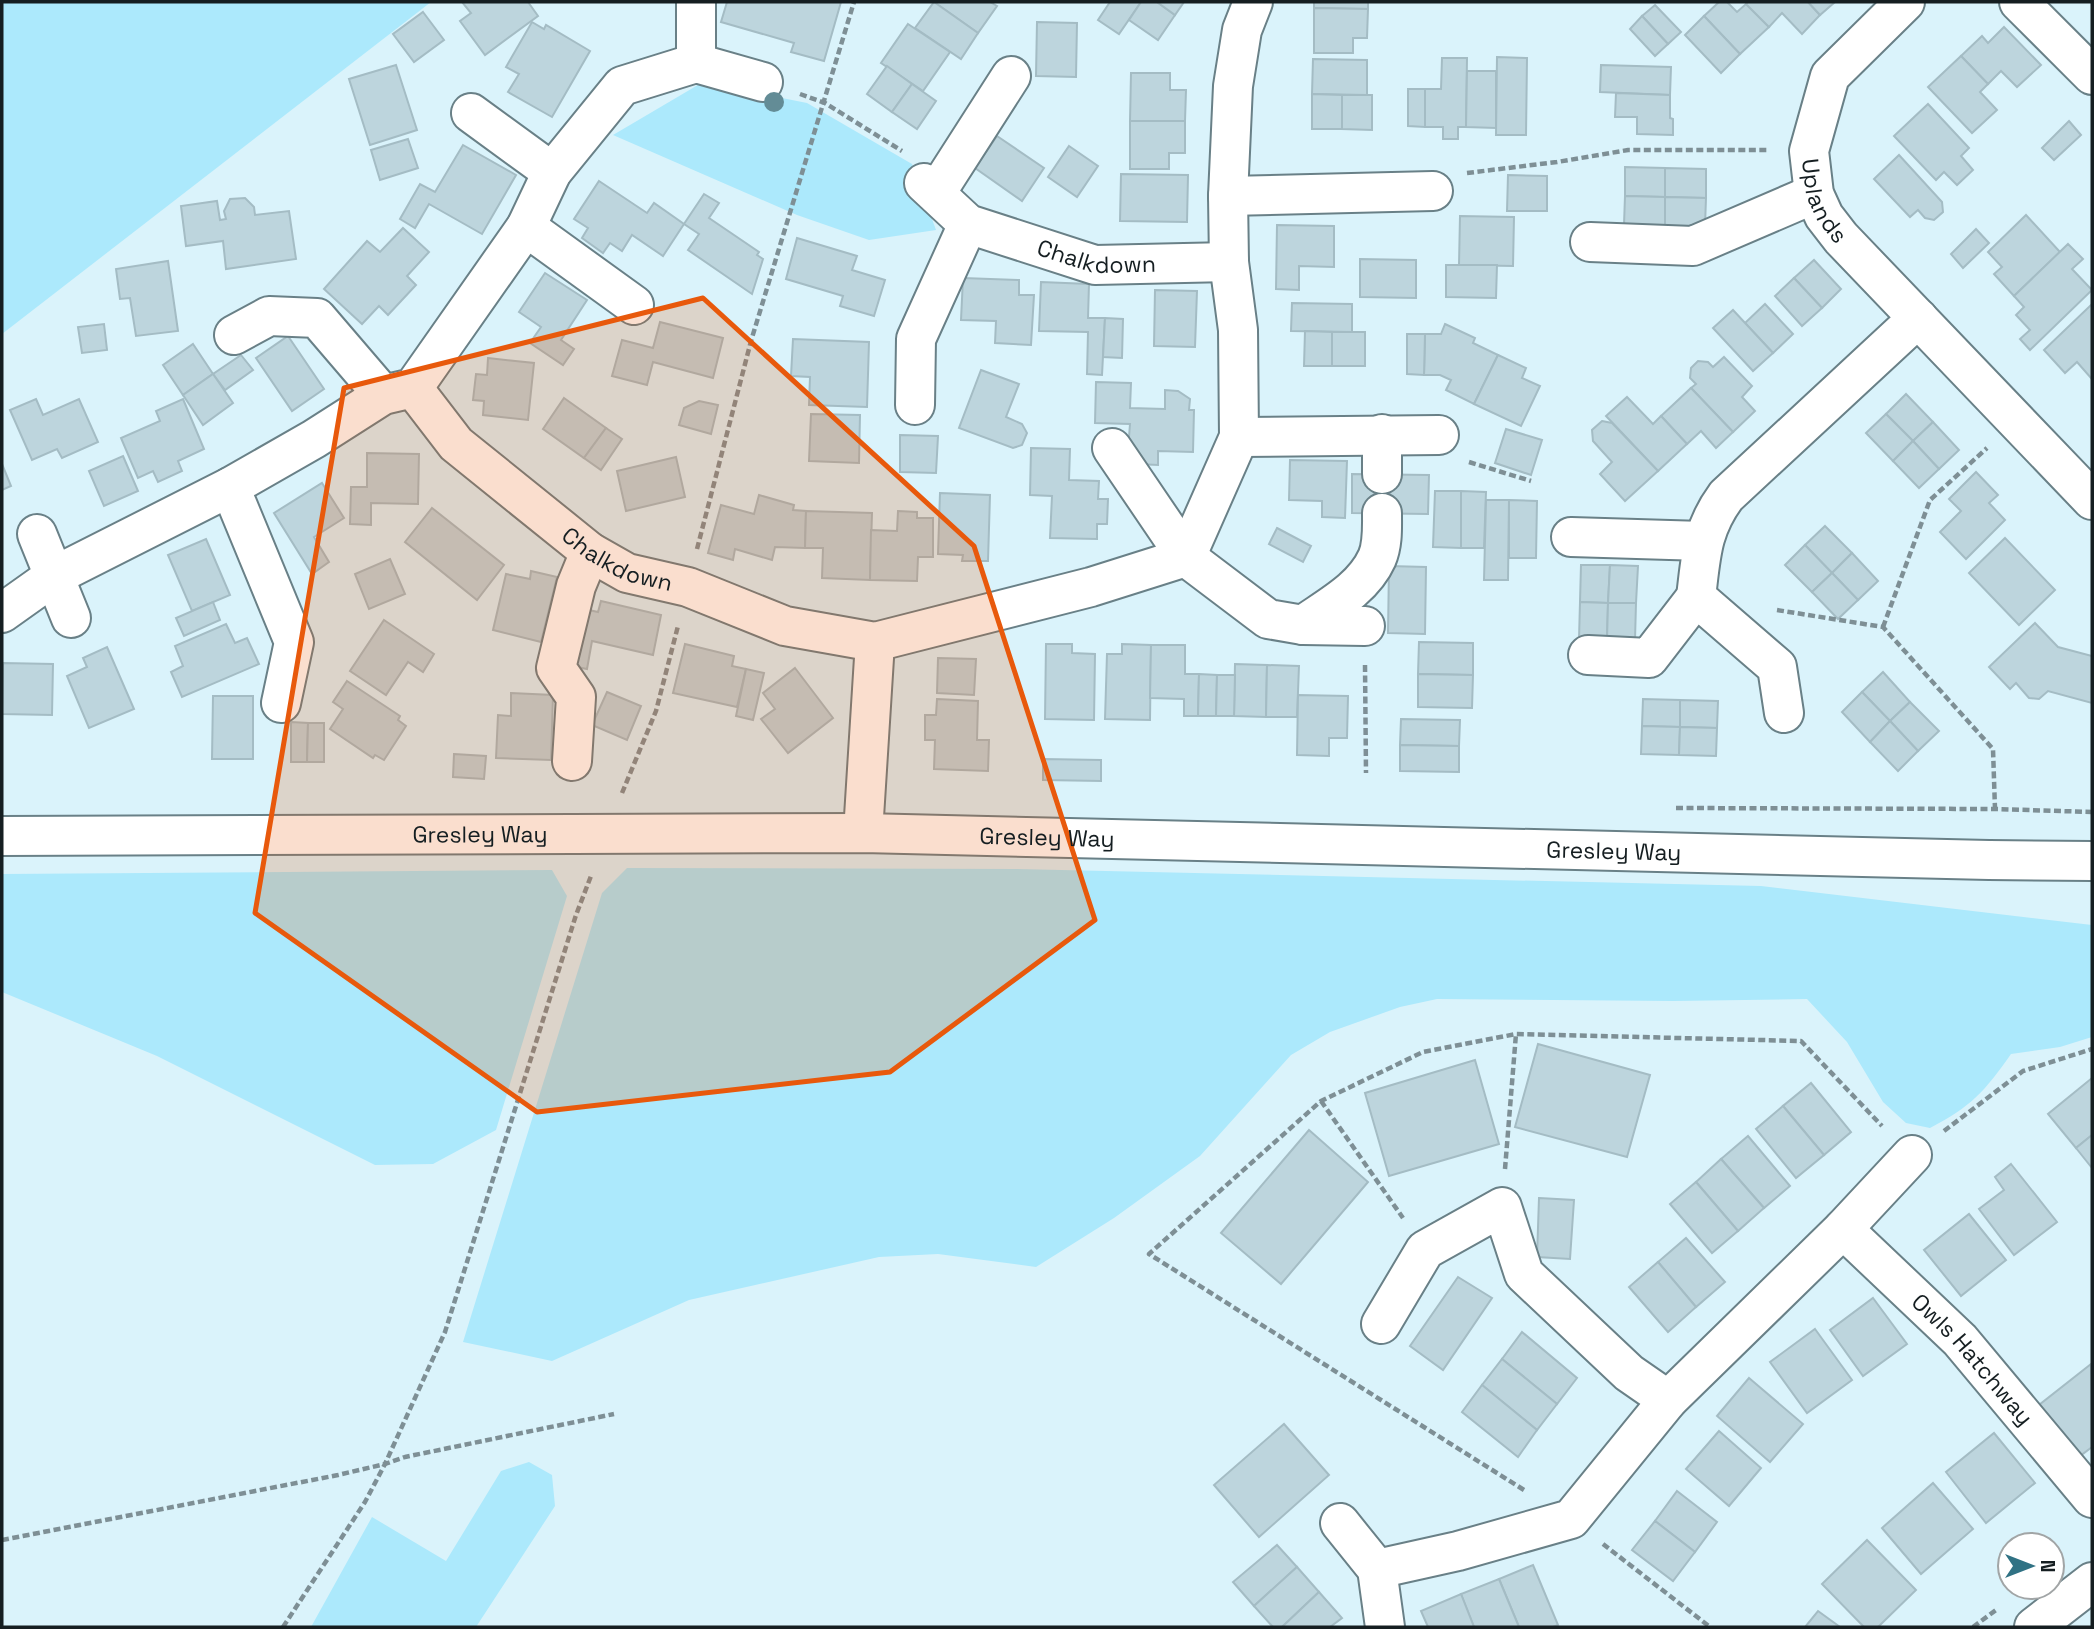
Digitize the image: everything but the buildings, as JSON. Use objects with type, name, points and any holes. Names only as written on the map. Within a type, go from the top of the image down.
[{"type":"street","points":[[696,2],[696,63]]},
{"type":"street","points":[[1186,556],[1238,437],[1238,330],[1229,262],[1228,196],[1233,86],[1242,30],[1253,2]]},
{"type":"street","name":"Uplands","points":[[1905,2],[1830,76],[1809,151],[1814,194],[1825,216],[1841,238],[2092,500]]},
{"type":"street","points":[[2019,2],[2092,75]]},
{"type":"street","points":[[2,613],[54,576],[230,486],[398,392],[526,227],[552,172],[622,86],[696,63],[763,82]]},
{"type":"street","points":[[930,188],[1011,76]]},
{"type":"street","points":[[471,113],[552,172]]},
{"type":"street","name":"Chalkdown","points":[[930,188],[968,224],[1095,265],[1229,262]]},
{"type":"street","points":[[1228,196],[1433,191]]},
{"type":"street","points":[[1590,242],[1693,246],[1814,194]]},
{"type":"street","points":[[915,405],[916,339],[968,224]]},
{"type":"street","points":[[526,227],[634,305]]},
{"type":"street","name":"Chalkdown","points":[[234,335],[269,316],[317,318],[456,444],[590,552],[627,572],[688,587],[785,626],[875,642],[1091,587],[1186,556]]},
{"type":"street","points":[[1588,655],[1649,658],[1696,597],[1703,541],[1709,522],[1726,496],[1918,318]]},
{"type":"street","points":[[1382,434],[1382,474]]},
{"type":"street","points":[[1238,437],[1439,435]]},
{"type":"street","points":[[1112,448],[1186,556],[1268,619],[1303,625],[1365,626]]},
{"type":"street","points":[[230,486],[301,628],[281,703]]},
{"type":"street","points":[[1303,625],[1347,595],[1365,576],[1377,556],[1382,533],[1382,513]]},
{"type":"street","points":[[37,534],[71,618]]},
{"type":"street","points":[[1571,537],[1703,541]]},
{"type":"street","points":[[572,761],[576,697],[556,668],[576,586],[590,552]]},
{"type":"street","points":[[1696,597],[1777,667],[1784,712]]},
{"type":"street","points":[[863,833],[875,642]]},
{"type":"street","name":"Gresley Way","points":[[2,836],[863,833],[2092,861]]},
{"type":"street","points":[[1377,1569],[1458,1551],[1571,1519],[1668,1400],[1843,1229],[1912,1155]]},
{"type":"street","points":[[1381,1324],[1426,1250],[1502,1207],[1524,1274],[1629,1373],[1668,1400]]},
{"type":"street","name":"Owls Hatchway","points":[[1843,1229],[1960,1340],[2092,1498]]},
{"type":"street","points":[[1340,1523],[1377,1569],[1385,1627]]},
{"type":"street","points":[[2034,1627],[2092,1582]]},
{"type":"path","points":[[283,1627],[365,1502],[446,1332],[576,915],[656,711],[751,341],[854,2]]},
{"type":"path","points":[[763,82],[825,103],[921,162],[930,188]]},
{"type":"path","points":[[1433,191],[1465,173],[1628,150],[1809,151]]},
{"type":"path","points":[[1882,627],[1930,500],[2016,421]]},
{"type":"path","points":[[1439,435],[1440,453],[1531,481]]},
{"type":"path","points":[[1776,610],[1882,627],[1993,749],[1995,809],[2092,812]]},
{"type":"path","points":[[1365,626],[1366,773]]},
{"type":"path","points":[[1502,1207],[1516,1034]]},
{"type":"path","points":[[1321,1101],[1426,1250]]},
{"type":"path","points":[[2,1540],[385,1464],[405,1457],[614,1414]]},
{"type":"highlighted area","points":[[703,298],[974,546],[1095,920],[890,1072],[537,1112],[255,913],[344,388]]},
{"type":"shaded area","points":[[2,2],[431,2],[2,334]]},
{"type":"shaded area","points":[[703,82],[807,103],[912,164],[936,230],[869,240],[797,215],[613,135]]},
{"type":"shaded area","points":[[627,868],[1017,869],[1761,886],[2092,925],[2092,1037],[2060,1047],[2011,1054],[1976,1097],[1930,1128],[1906,1123],[1883,1102],[1847,1042],[1807,999],[1437,999],[1400,1007],[1330,1032],[1291,1055],[1200,1156],[1114,1218],[1036,1267],[938,1254],[879,1257],[689,1300],[552,1361],[463,1342],[602,893]]},
{"type":"shaded area","points":[[552,870],[567,896],[496,1130],[433,1164],[375,1165],[157,1056],[2,992],[2,874]]},
{"type":"shaded area","points":[[529,1462],[552,1475],[555,1506],[476,1627],[311,1627],[372,1517],[446,1561],[501,1471]]}]
